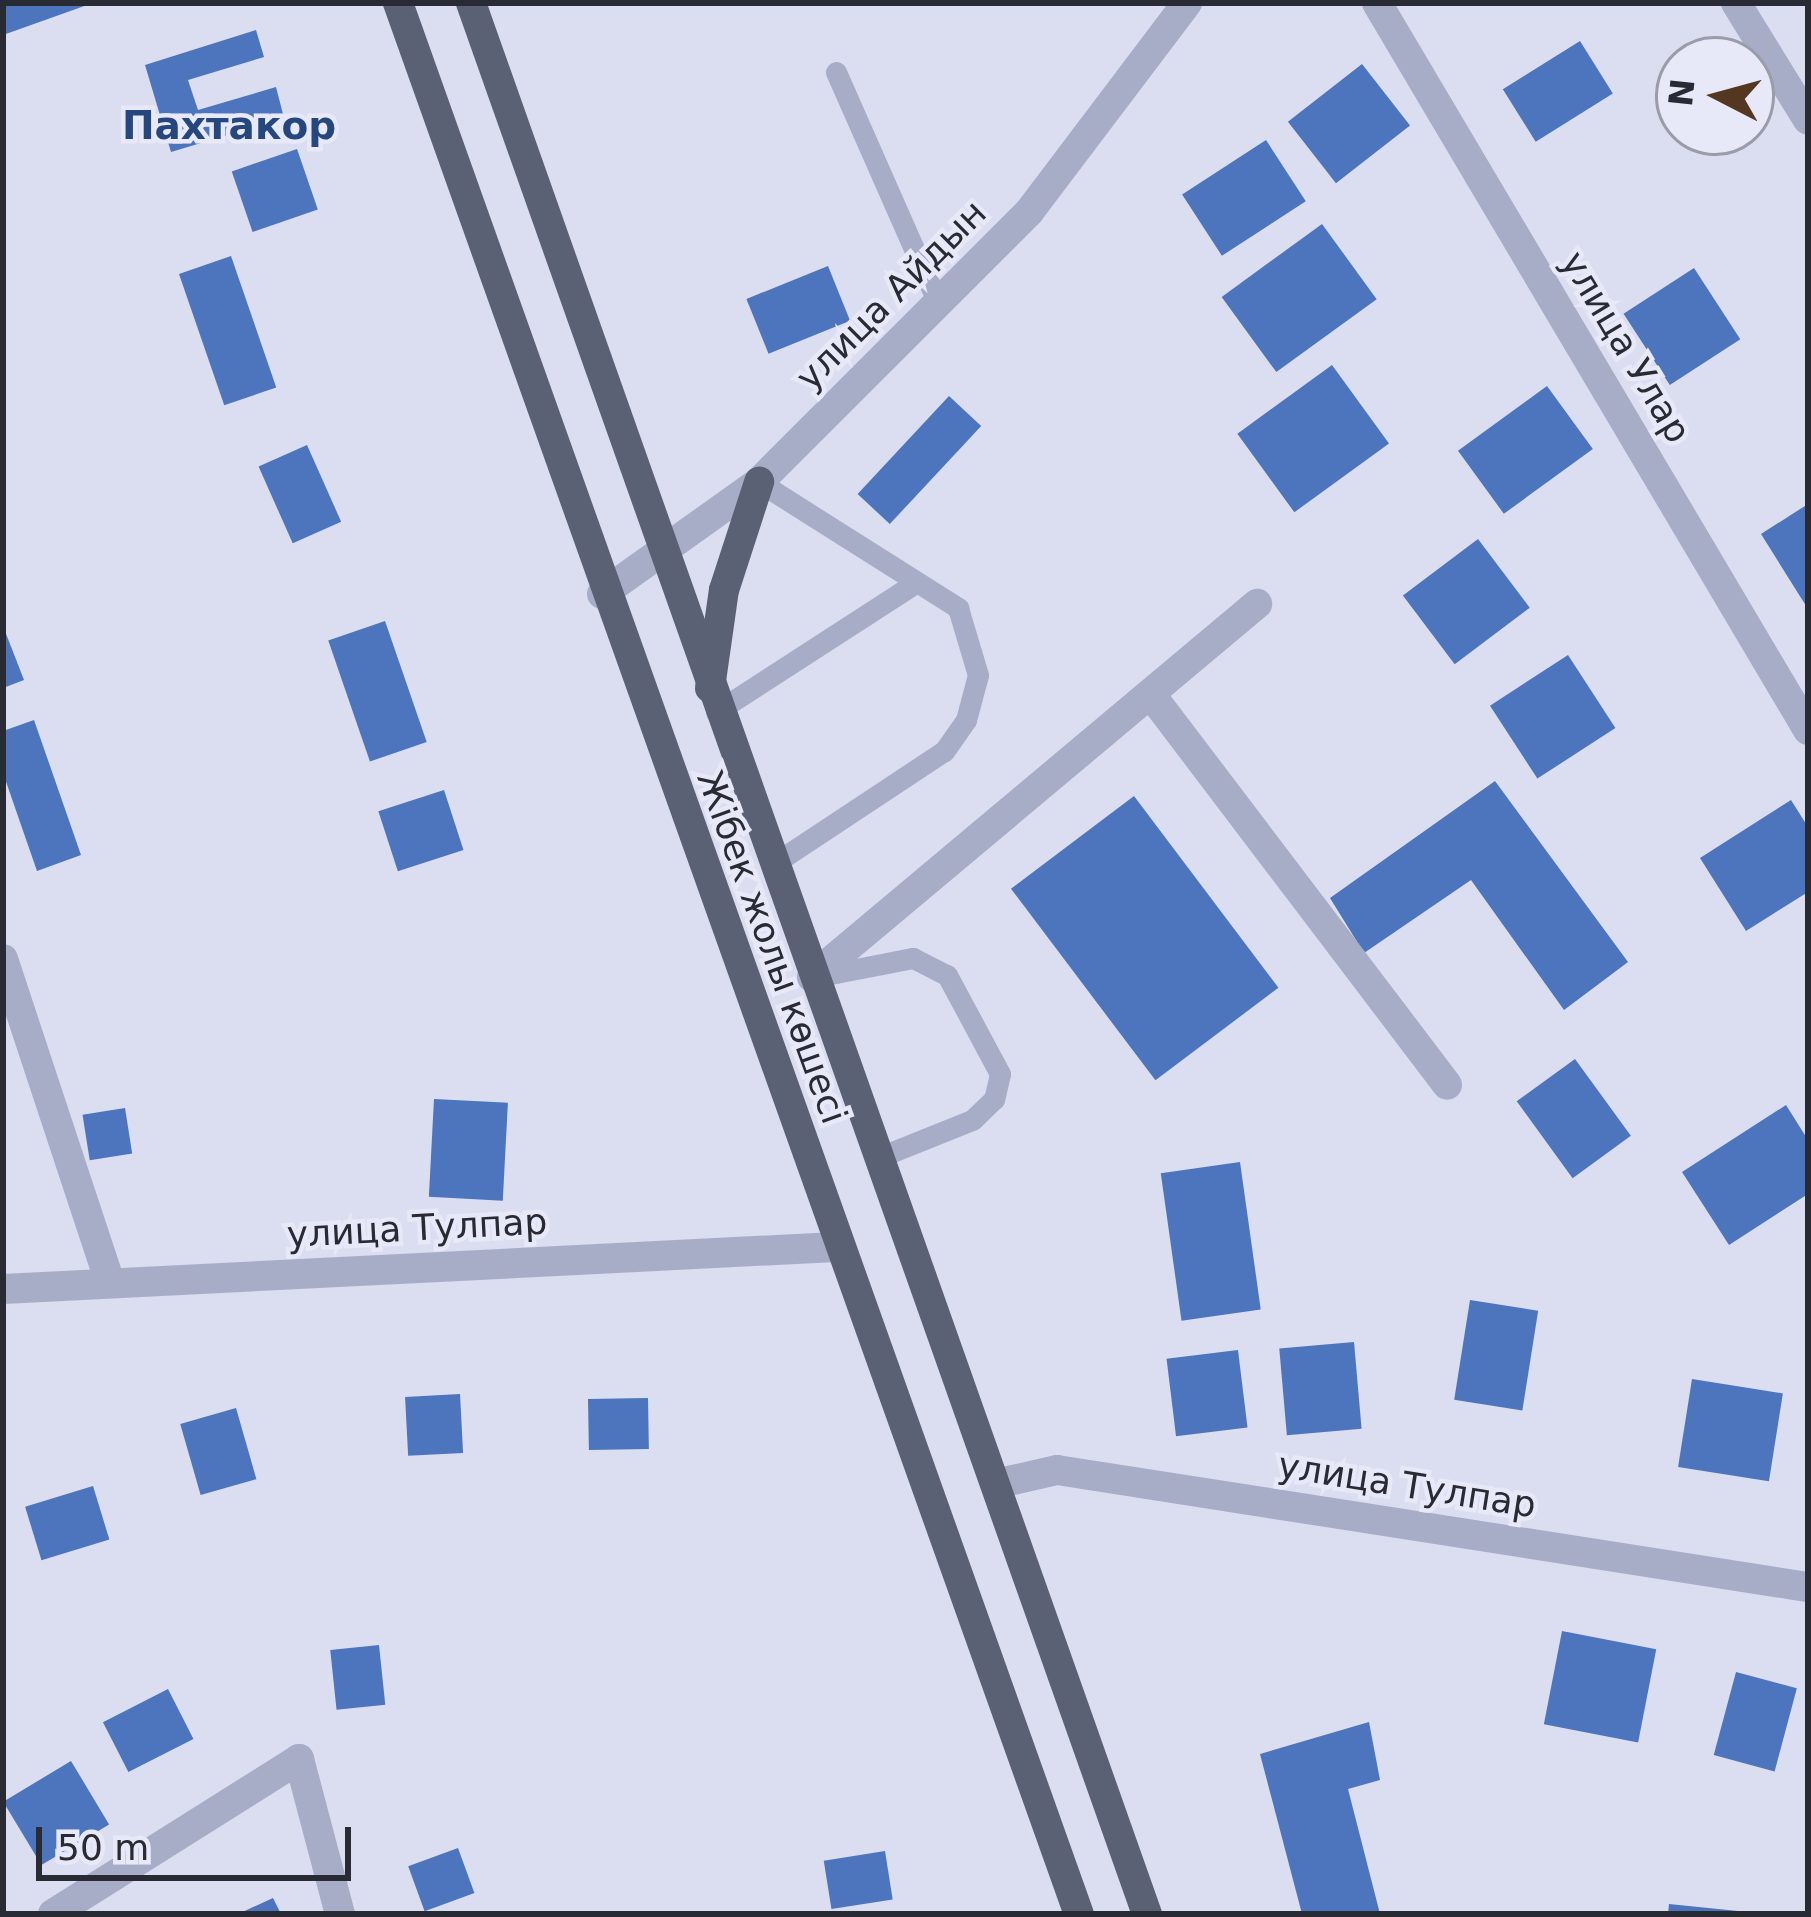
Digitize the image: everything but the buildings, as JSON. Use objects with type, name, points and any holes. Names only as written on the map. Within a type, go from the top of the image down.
[{"type":"main road","name":"Жібек жолы көшесі","points":[[398,3],[602,594],[1078,1914]]},
{"type":"main road","name":"Жібек жолы көшесі","points":[[471,3],[659,554],[1147,1914]]},
{"type":"main road","points":[[713,703],[724,590],[759,482]]},
{"type":"street","name":"улица Айдын","points":[[602,594],[759,482],[1029,212],[1187,3]]},
{"type":"street","name":"улица Улар","points":[[1377,3],[1808,730]]},
{"type":"street","points":[[1736,3],[1808,120]]},
{"type":"street","points":[[812,977],[1257,604]]},
{"type":"street","points":[[1152,696],[1447,1085]]},
{"type":"street","points":[[3,959],[110,1282]]},
{"type":"street","name":"улица Тулпар","points":[[3,1289],[836,1247]]},
{"type":"street","name":"улица Тулпар","points":[[995,1484],[1057,1470],[1808,1587]]},
{"type":"street","points":[[53,1914],[299,1759],[340,1914]]},
{"type":"lane","points":[[836,72],[938,303]]},
{"type":"lane","points":[[759,482],[958,608],[977,675],[966,720],[910,781],[772,865]]},
{"type":"lane","points":[[713,703],[917,582]]},
{"type":"lane","points":[[812,977],[913,958],[947,975],[1000,1074],[994,1099],[972,1120],[878,1158]]},
{"type":"district","name":"Пахтакор","points":[[229,126]]}]
